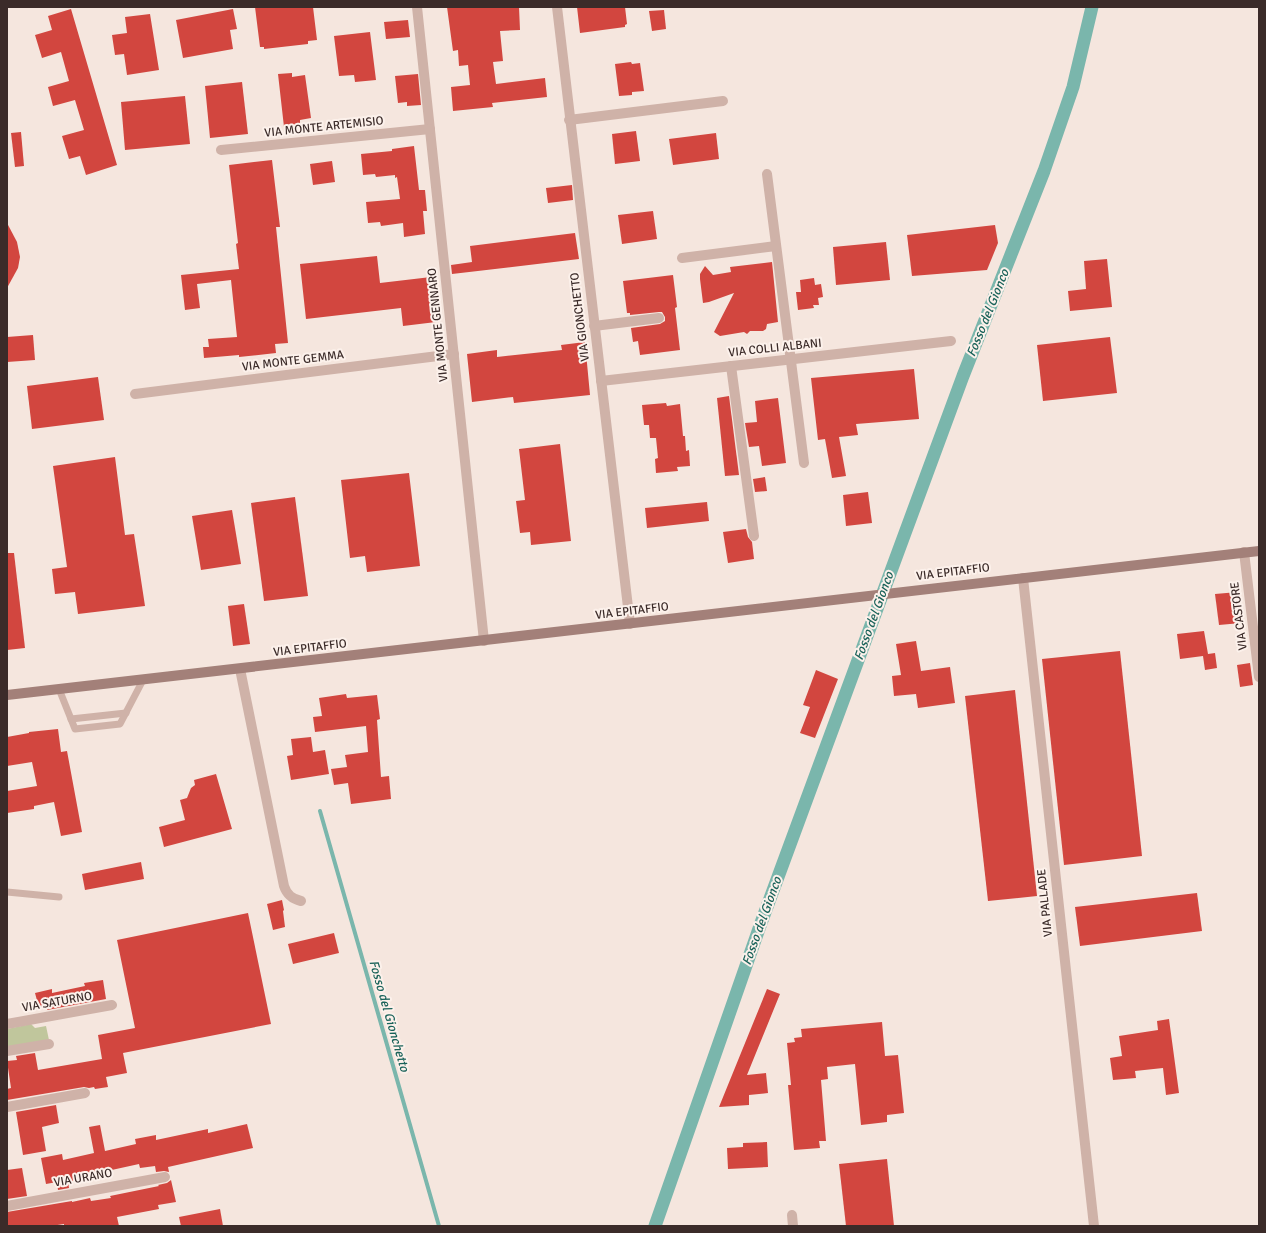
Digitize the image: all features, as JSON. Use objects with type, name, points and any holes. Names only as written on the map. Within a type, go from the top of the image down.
[{"type":"main road","name":"VIA EPITAFFIO","points":[[7,695],[1259,551]]},
{"type":"street","name":"VIA MONTE GENNARO","points":[[417,7],[484,641]]},
{"type":"street","name":"VIA GIONCHETTO","points":[[557,7],[569,120],[630,624]]},
{"type":"street","points":[[569,120],[724,101]]},
{"type":"street","name":"VIA MONTE ARTEMISIO","points":[[221,150],[430,129]]},
{"type":"street","points":[[766,174],[804,463]]},
{"type":"street","points":[[682,258],[776,246]]},
{"type":"street","points":[[594,326],[659,318]]},
{"type":"street","name":"VIA COLLI ALBANI","points":[[601,381],[951,341]]},
{"type":"street","name":"VIA MONTE GEMMA","points":[[135,394],[454,354]]},
{"type":"street","points":[[731,366],[754,536]]},
{"type":"street","name":"VIA CASTORE","points":[[1244,552],[1259,677]]},
{"type":"street","name":"VIA PALLADE","points":[[1023,578],[1094,1226]]},
{"type":"street","points":[[240,669],[284,886],[286,892],[292,898],[301,901]]},
{"type":"street","name":"VIA SATURNO","points":[[7,1024],[112,1005]]},
{"type":"street","points":[[7,1051],[48,1044]]},
{"type":"street","points":[[7,1107],[85,1093]]},
{"type":"street","name":"VIA URANO","points":[[7,1206],[164,1177]]},
{"type":"street","points":[[792,1215],[793,1226]]},
{"type":"lane","points":[[59,689],[71,719],[126,713],[143,680]]},
{"type":"lane","points":[[7,892],[59,897]]},
{"type":"green space","points":[[31,1024],[35,1028],[46,1026],[49,1040],[7,1047],[7,1029]]},
{"type":"building","points":[[255,7],[313,7],[317,40],[308,41],[308,44],[264,49],[264,47],[260,47]]},
{"type":"building","points":[[447,7],[519,7],[520,30],[500,31],[503,61],[493,62],[496,84],[545,78],[547,97],[492,103],[493,107],[453,111],[451,87],[470,85],[468,65],[459,66],[458,50],[453,51]]},
{"type":"building","points":[[577,7],[625,7],[627,24],[625,27],[580,33]]},
{"type":"building","points":[[71,9],[117,165],[86,175],[80,156],[69,159],[62,136],[84,130],[75,100],[53,106],[48,87],[69,81],[61,52],[42,58],[35,35],[52,30],[48,16]]},
{"type":"building","points":[[233,9],[237,29],[230,30],[233,49],[183,58],[176,20]]},
{"type":"building","points":[[664,10],[666,29],[652,31],[649,11]]},
{"type":"building","points":[[150,14],[159,70],[127,75],[124,54],[115,55],[112,35],[127,33],[125,17]]},
{"type":"building","points":[[408,20],[410,37],[386,39],[384,22]]},
{"type":"building","points":[[370,32],[376,80],[355,82],[354,75],[339,76],[334,36]]},
{"type":"building","points":[[631,62],[632,64],[640,63],[644,91],[632,92],[632,95],[619,96],[615,64]]},
{"type":"building","points":[[292,73],[292,77],[305,75],[311,118],[300,120],[300,125],[284,127],[278,74]]},
{"type":"building","points":[[418,74],[421,105],[407,106],[407,102],[398,103],[395,76]]},
{"type":"building","points":[[242,82],[248,134],[210,138],[205,86]]},
{"type":"building","points":[[185,96],[190,144],[125,150],[121,102]]},
{"type":"building","points":[[636,131],[640,161],[615,164],[612,134]]},
{"type":"building","points":[[21,132],[24,166],[15,167],[11,133]]},
{"type":"building","points":[[716,133],[719,159],[673,165],[669,139]]},
{"type":"building","points":[[414,146],[419,190],[425,190],[427,211],[423,211],[425,234],[404,237],[403,223],[381,226],[380,222],[368,223],[366,202],[400,199],[397,177],[395,178],[395,175],[376,177],[375,174],[363,175],[361,154],[392,151],[392,149]]},
{"type":"building","points":[[272,160],[280,227],[276,227],[288,343],[275,344],[276,353],[239,357],[239,355],[204,358],[203,347],[209,347],[208,339],[237,337],[231,280],[197,284],[200,308],[185,310],[181,275],[239,269],[236,244],[238,243],[229,165]]},
{"type":"building","points":[[332,161],[335,182],[313,185],[310,164]]},
{"type":"building","points":[[572,185],[573,200],[548,203],[546,188]]},
{"type":"building","points":[[653,211],[657,239],[622,244],[618,215]]},
{"type":"building","points":[[7,223],[17,242],[20,257],[18,268],[7,288]]},
{"type":"building","points":[[995,225],[998,243],[987,270],[912,276],[907,235]]},
{"type":"building","points":[[575,233],[579,259],[452,274],[451,265],[472,262],[470,246]]},
{"type":"building","points":[[886,242],[890,280],[836,285],[833,247]]},
{"type":"building","points":[[377,256],[380,283],[431,277],[436,322],[403,326],[401,308],[306,319],[300,264]]},
{"type":"building","points":[[1107,259],[1112,307],[1070,311],[1068,291],[1086,289],[1084,261]]},
{"type":"building","points":[[772,262],[778,322],[767,324],[766,329],[763,331],[750,331],[747,334],[744,332],[720,336],[714,332],[734,293],[703,303],[700,274],[705,266],[713,275],[731,272],[730,267]]},
{"type":"building","points":[[673,275],[680,350],[640,355],[638,341],[633,342],[631,328],[660,324],[665,321],[665,317],[662,312],[630,315],[630,313],[627,313],[623,281]]},
{"type":"building","points":[[814,278],[815,285],[821,284],[823,297],[818,298],[819,305],[813,305],[814,308],[798,310],[796,292],[801,292],[800,280]]},
{"type":"building","points":[[33,335],[35,360],[7,362],[7,337]]},
{"type":"building","points":[[1110,337],[1117,393],[1043,401],[1037,345]]},
{"type":"building","points":[[585,342],[590,395],[514,403],[513,397],[472,402],[467,354],[497,350],[497,357],[562,350],[561,345]]},
{"type":"building","points":[[914,369],[919,419],[856,424],[858,435],[839,437],[846,476],[832,478],[825,439],[818,440],[811,378]]},
{"type":"building","points":[[98,377],[104,420],[32,429],[27,386]]},
{"type":"building","points":[[729,396],[739,475],[725,476],[717,398]]},
{"type":"building","points":[[778,398],[786,463],[762,466],[759,446],[749,447],[745,423],[757,422],[755,401]]},
{"type":"building","points":[[666,403],[667,406],[680,404],[683,436],[685,436],[686,451],[689,450],[690,466],[677,467],[678,471],[656,473],[655,459],[658,458],[656,438],[650,438],[649,425],[644,425],[642,405]]},
{"type":"building","points":[[560,444],[571,541],[531,545],[530,532],[520,533],[516,501],[525,500],[519,449]]},
{"type":"building","points":[[115,457],[125,535],[134,534],[145,606],[78,614],[75,592],[55,594],[52,569],[67,567],[53,466]]},
{"type":"building","points":[[409,473],[420,566],[367,572],[365,556],[350,558],[341,480]]},
{"type":"building","points":[[765,477],[767,491],[755,492],[753,479]]},
{"type":"building","points":[[868,492],[872,523],[846,526],[843,495]]},
{"type":"building","points":[[295,497],[308,596],[264,601],[251,503]]},
{"type":"building","points":[[707,502],[709,521],[647,528],[645,508]]},
{"type":"building","points":[[232,510],[241,564],[201,570],[192,516]]},
{"type":"building","points":[[746,529],[748,537],[752,542],[754,559],[728,563],[723,532]]},
{"type":"building","points":[[7,553],[14,553],[25,648],[7,650]]},
{"type":"building","points":[[1238,592],[1241,623],[1219,625],[1215,594]]},
{"type":"building","points":[[244,604],[250,644],[233,646],[228,606]]},
{"type":"building","points":[[1204,631],[1208,654],[1215,653],[1217,668],[1205,670],[1203,656],[1180,659],[1177,634]]},
{"type":"building","points":[[916,641],[921,671],[950,667],[955,703],[918,708],[916,694],[894,696],[892,676],[901,675],[896,644]]},
{"type":"building","points":[[1120,651],[1142,856],[1064,865],[1042,659]]},
{"type":"building","points":[[1250,663],[1253,685],[1240,687],[1237,665]]},
{"type":"building","points":[[816,670],[838,679],[815,738],[800,733],[810,707],[803,705]]},
{"type":"building","points":[[1015,690],[1037,896],[988,901],[965,696]]},
{"type":"building","points":[[346,694],[347,698],[377,695],[380,719],[377,720],[381,777],[389,776],[391,799],[351,804],[348,783],[334,785],[331,769],[347,767],[345,755],[368,752],[366,726],[315,732],[313,717],[322,716],[319,698]]},
{"type":"building","points":[[58,729],[61,752],[67,751],[82,832],[61,836],[54,802],[34,806],[34,809],[7,813],[7,791],[37,786],[32,762],[7,766],[7,737],[29,732]]},
{"type":"building","points":[[311,737],[313,752],[325,750],[329,774],[291,780],[287,756],[293,755],[291,739]]},
{"type":"building","points":[[216,774],[232,829],[164,847],[159,827],[185,820],[180,800],[187,798],[191,788],[195,785],[194,780]]},
{"type":"building","points":[[141,862],[144,879],[85,890],[82,874]]},
{"type":"building","points":[[1197,893],[1202,931],[1080,946],[1075,907]]},
{"type":"building","points":[[282,900],[285,927],[273,930],[267,904]]},
{"type":"building","points":[[248,913],[271,1024],[123,1053],[127,1073],[106,1077],[108,1087],[95,1089],[94,1087],[84,1087],[7,1100],[7,1089],[11,1088],[7,1061],[17,1060],[16,1056],[35,1053],[38,1070],[102,1059],[98,1035],[135,1028],[117,940]]},
{"type":"building","points":[[334,933],[339,953],[293,964],[288,944]]},
{"type":"building","points":[[103,980],[106,999],[47,1010],[47,1006],[39,1008],[35,993],[52,989],[52,993],[85,986],[84,983]]},
{"type":"building","points":[[767,989],[780,994],[747,1075],[766,1073],[768,1093],[749,1095],[749,1105],[719,1107]]},
{"type":"building","points":[[1169,1019],[1179,1093],[1166,1095],[1163,1068],[1135,1071],[1136,1078],[1113,1080],[1110,1058],[1122,1056],[1119,1036],[1158,1030],[1157,1021]]},
{"type":"building","points":[[882,1022],[885,1056],[898,1055],[904,1113],[887,1115],[887,1122],[861,1125],[855,1064],[827,1067],[828,1079],[821,1080],[826,1141],[819,1141],[820,1148],[794,1150],[788,1085],[791,1085],[787,1043],[795,1042],[794,1038],[802,1037],[801,1029]]},
{"type":"building","points":[[56,1105],[59,1123],[42,1127],[46,1151],[23,1155],[16,1112]]},
{"type":"building","points":[[247,1124],[253,1148],[168,1167],[169,1172],[156,1172],[155,1166],[140,1168],[139,1164],[98,1173],[98,1175],[68,1182],[69,1188],[58,1190],[57,1182],[46,1184],[41,1158],[62,1154],[63,1160],[94,1153],[89,1127],[100,1125],[105,1151],[136,1144],[135,1139],[156,1135],[156,1140],[208,1129],[208,1133]]},
{"type":"building","points":[[767,1142],[768,1167],[728,1169],[727,1148],[743,1147],[743,1143]]},
{"type":"building","points":[[887,1159],[894,1226],[846,1226],[839,1164]]},
{"type":"building","points":[[22,1168],[27,1196],[7,1199],[7,1170]]},
{"type":"building","points":[[171,1180],[176,1202],[158,1205],[159,1209],[117,1217],[119,1226],[64,1226],[64,1224],[51,1226],[7,1226],[7,1212],[90,1198],[91,1201],[111,1198],[110,1196],[159,1186],[158,1185],[167,1183]]},
{"type":"building","points":[[220,1209],[223,1226],[181,1226],[179,1217]]},
{"type":"waterway","name":"Fosso del Gionco","points":[[655,1226],[761,923],[963,376],[1044,171],[1073,87],[1092,7]]},
{"type":"waterway","name":"Fosso del Gionchetto","points":[[320,811],[439,1226]]}]
